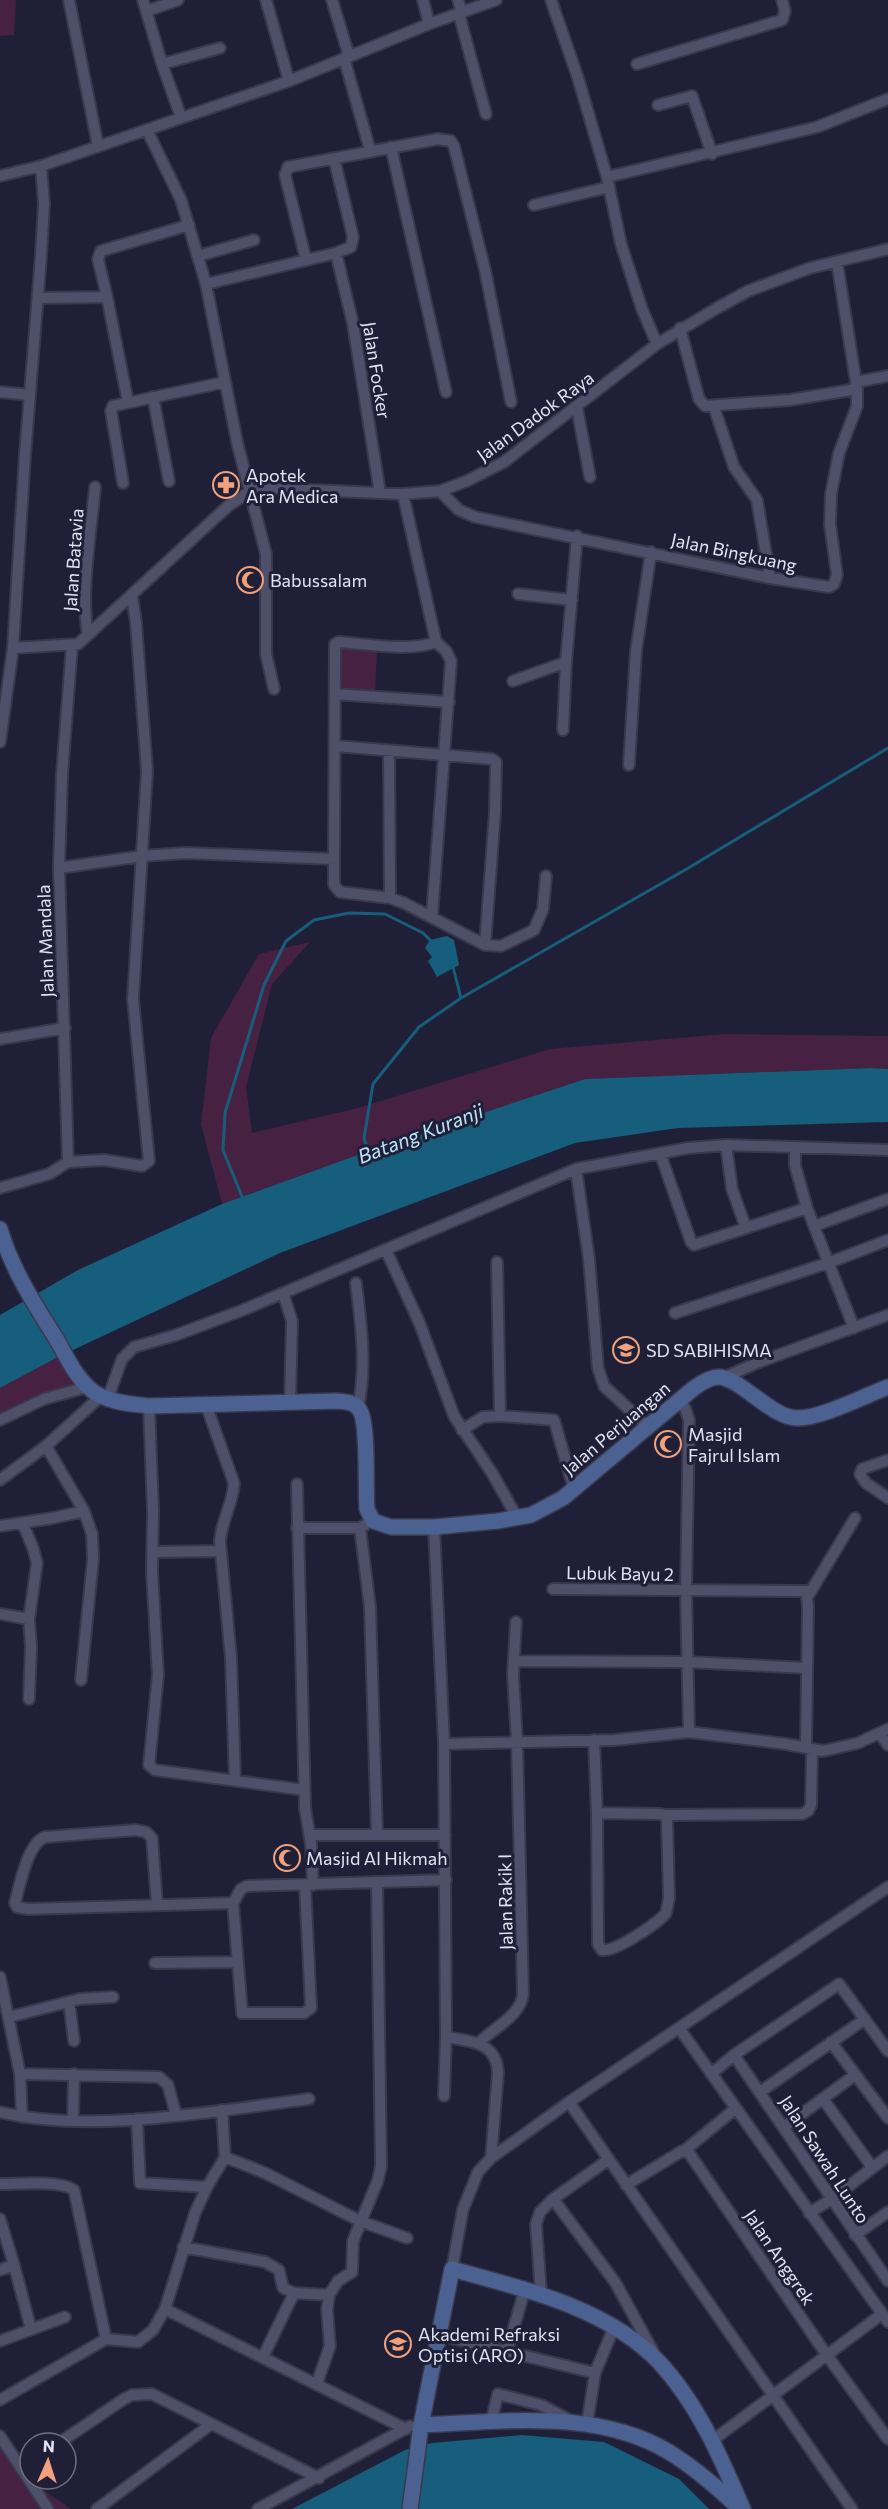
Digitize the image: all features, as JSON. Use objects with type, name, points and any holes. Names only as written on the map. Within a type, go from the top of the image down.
[{"type":"street","points":[[69,0],[98,146]]},
{"type":"street","points":[[178,0],[145,5],[162,64],[181,117]]},
{"type":"street","points":[[266,0],[289,81]]},
{"type":"street","points":[[332,0],[370,150]]},
{"type":"street","points":[[423,0],[429,24]]},
{"type":"street","points":[[458,0],[486,114]]},
{"type":"street","points":[[0,176],[41,166],[289,81],[429,24],[496,0]]},
{"type":"street","points":[[551,0],[578,78],[608,182],[621,244],[642,309],[657,344]]},
{"type":"street","points":[[637,64],[782,20],[786,11],[782,0]]},
{"type":"street","points":[[162,64],[220,48]]},
{"type":"street","points":[[658,105],[692,96],[712,154]]},
{"type":"street","points":[[534,205],[608,182],[818,127],[888,99]]},
{"type":"street","points":[[147,130],[173,181],[189,225],[206,284],[249,492],[266,554],[266,654],[274,689]]},
{"type":"street","points":[[306,260],[285,171],[291,165],[444,139],[453,143],[485,270],[511,402]]},
{"type":"street","points":[[391,147],[446,392]]},
{"type":"street","points":[[206,284],[348,250],[353,241],[334,158]]},
{"type":"street","points":[[0,742],[13,648],[38,298],[44,204],[41,166]]},
{"type":"street","points":[[128,402],[98,260],[101,251],[189,225]]},
{"type":"street","points":[[198,256],[254,240]]},
{"type":"street","name":"Jalan Dadok Raya","points":[[72,646],[78,644],[132,596],[228,506],[249,492],[265,488],[403,494],[440,491],[487,472],[504,462],[577,408],[657,344],[680,328],[748,291],[810,268],[888,249]]},
{"type":"street","name":"Jalan Focker","points":[[336,253],[353,324],[380,493]]},
{"type":"street","points":[[837,262],[856,386]]},
{"type":"street","points":[[38,298],[107,297]]},
{"type":"street","points":[[680,328],[700,402],[705,406],[790,400],[856,386],[888,376]]},
{"type":"street","points":[[123,483],[111,411],[115,405],[225,382]]},
{"type":"street","name":"Jalan Bingkuang","points":[[440,491],[454,506],[475,517],[577,536],[771,578],[824,587],[832,586],[836,580],[830,524],[831,494],[839,453],[856,406],[856,386]]},
{"type":"street","points":[[0,392],[30,395]]},
{"type":"street","points":[[153,397],[169,481]]},
{"type":"street","points":[[714,407],[734,467],[757,500],[771,578]]},
{"type":"street","points":[[577,408],[590,477]]},
{"type":"street","name":"Jalan Batavia","points":[[88,635],[85,621],[86,593],[95,487]]},
{"type":"street","points":[[403,494],[436,642],[446,651],[451,661],[432,916]]},
{"type":"street","points":[[563,730],[566,662],[577,536]]},
{"type":"street","points":[[628,765],[636,651],[651,552]]},
{"type":"street","points":[[518,594],[572,600]]},
{"type":"street","points":[[0,1188],[49,1174],[68,1162],[104,1160],[142,1166],[149,1161],[133,999],[147,771],[132,596]]},
{"type":"street","points":[[436,642],[425,646],[336,643],[334,885],[340,892],[390,898],[432,916],[485,945],[501,946],[534,930],[543,909],[546,876]]},
{"type":"street","points":[[13,648],[72,646]]},
{"type":"street","name":"Jalan Mandala","points":[[68,1162],[59,868],[60,802],[72,646]]},
{"type":"street","points":[[513,681],[566,662]]},
{"type":"street","points":[[335,694],[449,702]]},
{"type":"street","points":[[336,746],[492,759],[496,764],[485,945]]},
{"type":"street","points":[[389,751],[390,898]]},
{"type":"street","points":[[59,868],[142,856],[186,853],[334,859]]},
{"type":"street","points":[[0,1039],[65,1028]]},
{"type":"street","points":[[726,1145],[732,1189],[746,1228]]},
{"type":"street","points":[[0,1480],[46,1446],[104,1397],[122,1359],[134,1347],[212,1322],[576,1169],[688,1148],[726,1145],[888,1150]]},
{"type":"street","points":[[795,1147],[795,1165],[807,1208],[854,1328]]},
{"type":"street","points":[[660,1153],[692,1244],[699,1245],[807,1208]]},
{"type":"street","points":[[576,1169],[590,1259],[596,1353],[600,1375],[608,1390],[647,1426]]},
{"type":"street","points":[[814,1226],[888,1199]]},
{"type":"street","points":[[0,1229],[6,1251],[21,1281],[71,1363],[87,1387],[104,1397],[149,1406],[346,1402],[358,1408]]},
{"type":"street","points":[[675,1313],[828,1263],[888,1240]]},
{"type":"street","points":[[386,1250],[419,1322],[449,1406],[518,1519]]},
{"type":"street","points":[[497,1262],[500,1416]]},
{"type":"street","points":[[356,1283],[363,1370],[358,1408],[364,1423],[377,1834]]},
{"type":"street","points":[[283,1293],[292,1321],[290,1402]]},
{"type":"street","points":[[723,1378],[759,1362],[888,1315]]},
{"type":"street","name":"Jalan Perjuangan","points":[[366,1524],[391,1527],[434,1527],[518,1519],[546,1508],[574,1489],[617,1454],[677,1401],[704,1382],[715,1377],[723,1378]]},
{"type":"street","points":[[723,1378],[783,1415],[797,1418],[815,1415],[888,1387]]},
{"type":"street","points":[[0,1420],[44,1399],[87,1387]]},
{"type":"street","points":[[677,1401],[685,1408],[689,1420],[686,1591],[689,1732]]},
{"type":"street","points":[[206,1405],[233,1479],[233,1496],[220,1533],[220,1551],[225,1578],[231,1658],[236,1780]]},
{"type":"street","points":[[149,1406],[158,1675],[149,1765],[155,1770],[304,1790]]},
{"type":"street","points":[[462,1430],[476,1419],[500,1416],[554,1420],[574,1489]]},
{"type":"street","points":[[46,1446],[89,1521],[93,1545],[81,1680]]},
{"type":"street","points":[[888,1460],[862,1469],[860,1474],[866,1482],[888,1498]]},
{"type":"street","points":[[297,1484],[305,1819],[310,1835],[309,1885],[311,2006],[304,2013],[242,2013],[233,1903],[238,1892],[247,1886],[309,1885],[446,1880]]},
{"type":"street","points":[[0,1526],[22,1524],[84,1511]]},
{"type":"street","points":[[597,1814],[802,1814],[808,1811],[811,1805],[807,1668],[808,1596],[855,1518]]},
{"type":"street","points":[[22,1524],[37,1563],[29,1619],[31,1641],[29,1699]]},
{"type":"street","points":[[297,1528],[366,1524]]},
{"type":"street","points":[[434,1527],[444,1744],[446,1880],[444,2096]]},
{"type":"street","points":[[153,1552],[220,1551]]},
{"type":"street","name":"Lubuk Bayu 2","points":[[553,1589],[800,1590],[806,1591],[808,1596]]},
{"type":"street","points":[[0,1614],[29,1619]]},
{"type":"street","points":[[516,1622],[514,1661],[688,1662],[807,1668]]},
{"type":"street","name":"Jalan Rakik I","points":[[479,2043],[516,2012],[523,1994],[514,1661]]},
{"type":"street","points":[[444,1744],[594,1740],[689,1732],[829,1750],[858,1743],[884,1732],[888,1745]]},
{"type":"street","points":[[594,1740],[598,1944],[602,1950],[606,1951],[625,1942],[666,1913],[669,1898],[665,1815]]},
{"type":"street","points":[[157,1905],[152,1839],[147,1832],[136,1830],[45,1837],[36,1841],[30,1851],[15,1903],[17,1907],[28,1910],[233,1903]]},
{"type":"street","points":[[310,1835],[445,1834]]},
{"type":"street","points":[[317,2383],[330,2346],[327,2310],[329,2295],[338,2281],[352,2272],[353,2241],[378,2180],[382,2156],[379,2097],[377,1882]]},
{"type":"street","points":[[410,2509],[415,2430],[439,2335],[464,2209],[477,2172],[491,2158],[569,2102],[888,1887]]},
{"type":"street","points":[[155,1963],[238,1962]]},
{"type":"street","points":[[0,1977],[20,2074],[22,2117]]},
{"type":"street","points":[[711,2074],[734,2055],[838,1984],[841,1985],[888,2051]]},
{"type":"street","points":[[9,2017],[69,2002],[113,1997]]},
{"type":"street","points":[[69,2002],[74,2041]]},
{"type":"street","points":[[760,2092],[865,2019]]},
{"type":"street","points":[[679,2028],[885,2318],[826,2354],[713,2440]]},
{"type":"street","points":[[0,2030],[12,2029]]},
{"type":"street","points":[[446,2037],[479,2043],[489,2049],[498,2065],[491,2158]]},
{"type":"street","points":[[831,2042],[888,2118]]},
{"type":"street","name":"Jalan Sawah Lunto","points":[[734,2055],[855,2235],[884,2266],[888,2281]]},
{"type":"street","points":[[20,2074],[159,2077],[168,2085],[176,2115]]},
{"type":"street","points":[[73,2120],[74,2074]]},
{"type":"street","points":[[784,2127],[855,2075]]},
{"type":"street","points":[[823,2098],[872,2167]]},
{"type":"street","points":[[0,2112],[22,2117],[73,2120],[137,2119],[309,2100]]},
{"type":"street","points":[[569,2102],[852,2509]]},
{"type":"street","points":[[626,2186],[684,2151],[735,2109]]},
{"type":"street","points":[[0,2400],[106,2339],[138,2342],[153,2330],[165,2309],[183,2247],[207,2187],[225,2157],[222,2110]]},
{"type":"street","points":[[137,2119],[140,2183],[207,2187]]},
{"type":"street","name":"Jalan Anggrek","points":[[684,2151],[689,2153],[826,2354],[888,2439]]},
{"type":"street","points":[[809,2213],[832,2199],[888,2156]]},
{"type":"street","points":[[225,2157],[265,2173],[360,2221],[407,2238]]},
{"type":"street","points":[[541,2294],[536,2224],[540,2212],[553,2199],[608,2160]]},
{"type":"street","points":[[0,2184],[66,2186],[74,2190],[106,2339]]},
{"type":"street","points":[[553,2199],[615,2282],[658,2361],[713,2440],[742,2509]]},
{"type":"street","points":[[855,2235],[888,2212]]},
{"type":"street","points":[[0,2219],[31,2329]]},
{"type":"street","points":[[183,2247],[265,2262],[279,2270],[283,2288],[294,2293],[329,2295]]},
{"type":"street","points":[[0,2270],[14,2265]]},
{"type":"street","points":[[452,2269],[525,2289],[573,2306],[614,2327],[658,2361]]},
{"type":"street","points":[[507,2351],[525,2289]]},
{"type":"street","points":[[263,2357],[294,2293]]},
{"type":"street","points":[[165,2309],[415,2430]]},
{"type":"street","points":[[0,2341],[66,2317]]},
{"type":"street","points":[[580,2423],[595,2373],[614,2327]]},
{"type":"street","points":[[439,2335],[595,2373]]},
{"type":"street","points":[[77,2431],[124,2399],[139,2394],[158,2396],[210,2425],[319,2478]]},
{"type":"street","points":[[491,2422],[498,2394],[541,2405],[580,2423],[638,2438],[667,2451],[707,2479],[742,2509]]},
{"type":"street","points":[[258,2509],[415,2430],[491,2422],[580,2423]]},
{"type":"street","points":[[97,2509],[210,2425]]},
{"type":"street","points":[[0,2436],[48,2509]]},
{"type":"street","points":[[707,2479],[725,2468]]},
{"type":"shaded area","points":[[0,0],[16,0],[14,35],[0,36]]},
{"type":"shaded area","points":[[340,647],[377,649],[375,692],[338,690]]},
{"type":"shaded area","points":[[310,942],[272,984],[246,1087],[252,1133],[358,1108],[550,1049],[725,1034],[888,1036],[888,1069],[585,1079],[374,1149],[222,1204],[201,1124],[211,1038],[259,954]]},
{"type":"shaded area","points":[[58,1357],[78,1387],[0,1426],[0,1388]]},
{"type":"shaded area","points":[[0,2433],[18,2462],[18,2491],[45,2491],[71,2509],[0,2509]]},
{"type":"water","points":[[447,936],[454,940],[459,965],[437,977],[428,961],[432,957],[425,948],[430,940]]},
{"type":"water","points":[[888,1069],[888,1122],[678,1128],[575,1143],[280,1253],[58,1357],[0,1388],[0,1315],[78,1270],[222,1204],[374,1149],[585,1079]]},
{"type":"water","points":[[522,2435],[604,2442],[679,2479],[709,2509],[292,2509],[405,2450],[432,2443]]},
{"type":"waterway","name":"Batang Kuranji","points":[[369,1154],[364,1138],[373,1084],[419,1027],[461,998],[685,870],[888,748]]},
{"type":"waterway","points":[[243,1199],[223,1150],[225,1113],[264,985],[286,941],[314,920],[349,913],[385,914],[423,933],[432,942]]},
{"type":"waterway","points":[[453,967],[461,998]]},
{"type":"place","name":"Apotek Ara Medica","points":[[226,485]]},
{"type":"place","name":"Babussalam","points":[[250,580]]},
{"type":"place","name":"SD SABIHISMA","points":[[626,1350]]},
{"type":"place","name":"Masjid Fajrul Islam","points":[[668,1444]]},
{"type":"place","name":"Masjid Al Hikmah","points":[[287,1858]]},
{"type":"place","name":"Akademi Refraksi Optisi (ARO)","points":[[398,2344]]}]
